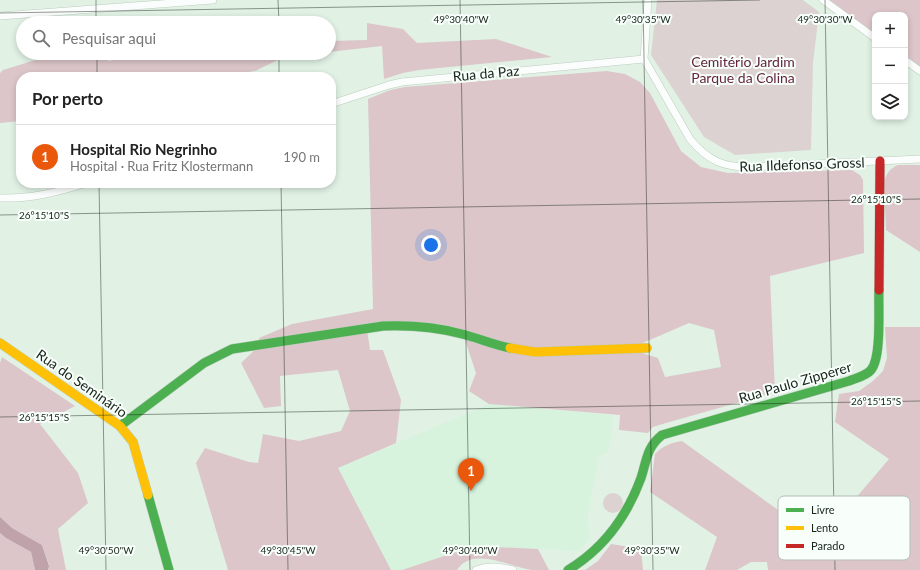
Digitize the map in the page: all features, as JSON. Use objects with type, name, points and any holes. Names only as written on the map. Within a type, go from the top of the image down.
[{"type":"street","points":[[0,16],[213,0]]},
{"type":"street","points":[[644,59],[648,0]]},
{"type":"street","points":[[823,0],[872,36]]},
{"type":"street","name":"Rua da Paz","points":[[336,102],[388,85],[402,82],[644,59]]},
{"type":"street","name":"Rua Ildefonso Grossl","points":[[644,59],[690,139],[698,149],[709,158],[719,163],[729,166],[747,167],[920,159]]},
{"type":"street","points":[[908,62],[920,71]]},
{"type":"street","name":"Rua Paulo Zipperer","points":[[568,570],[582,562],[597,550],[613,529],[631,500],[641,477],[650,446],[654,440],[662,435],[849,381],[865,375],[872,368],[877,358],[878,346],[880,161]]},
{"type":"street","points":[[0,198],[15,199],[37,196],[71,188]]},
{"type":"street","points":[[120,426],[204,363],[232,349],[383,326],[408,326],[463,334],[518,352],[647,348]]},
{"type":"street","name":"Rua do Seminário","points":[[0,343],[120,426],[133,442],[169,570]]},
{"type":"street","points":[[476,570],[485,566],[513,570]]},
{"type":"shaded area","points":[[823,0],[920,0],[920,71],[908,62],[908,12],[872,12],[872,36]]},
{"type":"shaded area","points":[[367,23],[403,29],[417,43],[496,39],[552,57],[419,70],[384,79],[382,46],[336,51],[336,41],[367,40]]},
{"type":"shaded area","points":[[35,60],[278,60],[255,71],[248,72],[16,72],[16,121],[0,123],[0,73],[3,70]]},
{"type":"shaded area","points":[[607,71],[625,74],[640,82],[650,93],[681,151],[701,167],[728,173],[852,170],[860,175],[863,180],[864,253],[770,276],[775,392],[653,427],[648,433],[619,430],[620,415],[489,404],[469,391],[476,373],[463,334],[446,331],[367,329],[370,350],[383,350],[401,400],[396,443],[338,468],[391,570],[228,570],[196,463],[205,448],[249,462],[258,463],[263,434],[299,441],[341,431],[350,411],[338,370],[280,376],[281,406],[264,408],[241,363],[260,345],[259,338],[292,324],[373,309],[368,99],[390,90],[405,87]],"holes":[[[689,323],[714,330],[721,367],[665,377],[658,358],[629,349]]]},
{"type":"shaded area","points":[[898,165],[920,165],[920,252],[886,230],[884,183],[888,172]]},
{"type":"shaded area","points":[[885,327],[920,327],[920,570],[768,570],[767,562],[751,562],[737,570],[705,570],[717,537],[650,492],[655,454],[664,446],[682,441],[778,510],[778,560],[910,560],[910,496],[857,496],[889,459],[835,422],[839,394],[859,391],[873,381],[883,371],[887,358]]},
{"type":"shaded area","points":[[2,357],[75,406],[40,424],[78,473],[88,503],[58,529],[66,570],[48,570],[49,565],[42,545],[12,528],[0,517],[0,363]]},
{"type":"shaded area","points":[[489,404],[613,415],[609,451],[599,456],[588,513],[589,540],[578,551],[474,546],[402,570],[391,570],[338,468]]},
{"type":"shaded area","points":[[0,517],[12,528],[42,545],[49,566],[48,570],[35,570],[31,552],[0,533]]},
{"type":"shaded area","points":[[0,533],[31,552],[35,570],[0,570]]},
{"type":"shaded area","points":[[611,544],[641,549],[643,570],[585,570],[598,561]]},
{"type":"shaded area","points":[[474,546],[538,549],[549,570],[533,570],[483,558],[473,559],[464,563],[457,570],[402,570]]},
{"type":"green space","name":"Cemitério Jardim Parque da Colina","points":[[657,0],[803,0],[819,12],[813,63],[811,150],[735,155],[704,137],[651,55]]},
{"type":"green space","points":[[613,493],[620,496],[623,503],[620,510],[613,513],[606,510],[603,503],[606,496]]},
{"type":"traffic: fast","points":[[568,570],[581,562],[603,542],[621,518],[629,505],[641,478],[650,450],[662,435],[849,381],[869,372],[874,364],[877,354],[879,332],[879,290]]},
{"type":"traffic: fast","points":[[120,426],[204,363],[232,349],[383,326],[413,326],[442,330],[510,348]]},
{"type":"traffic: fast","points":[[148,495],[169,570]]},
{"type":"traffic: slow","points":[[0,343],[120,426],[133,442],[148,495]]},
{"type":"traffic: slow","points":[[510,348],[535,352],[647,348]]},
{"type":"traffic: jam","points":[[879,290],[880,161]]},
{"type":"place","name":"Hospital Rio Negrinho","points":[[471,491]]}]
